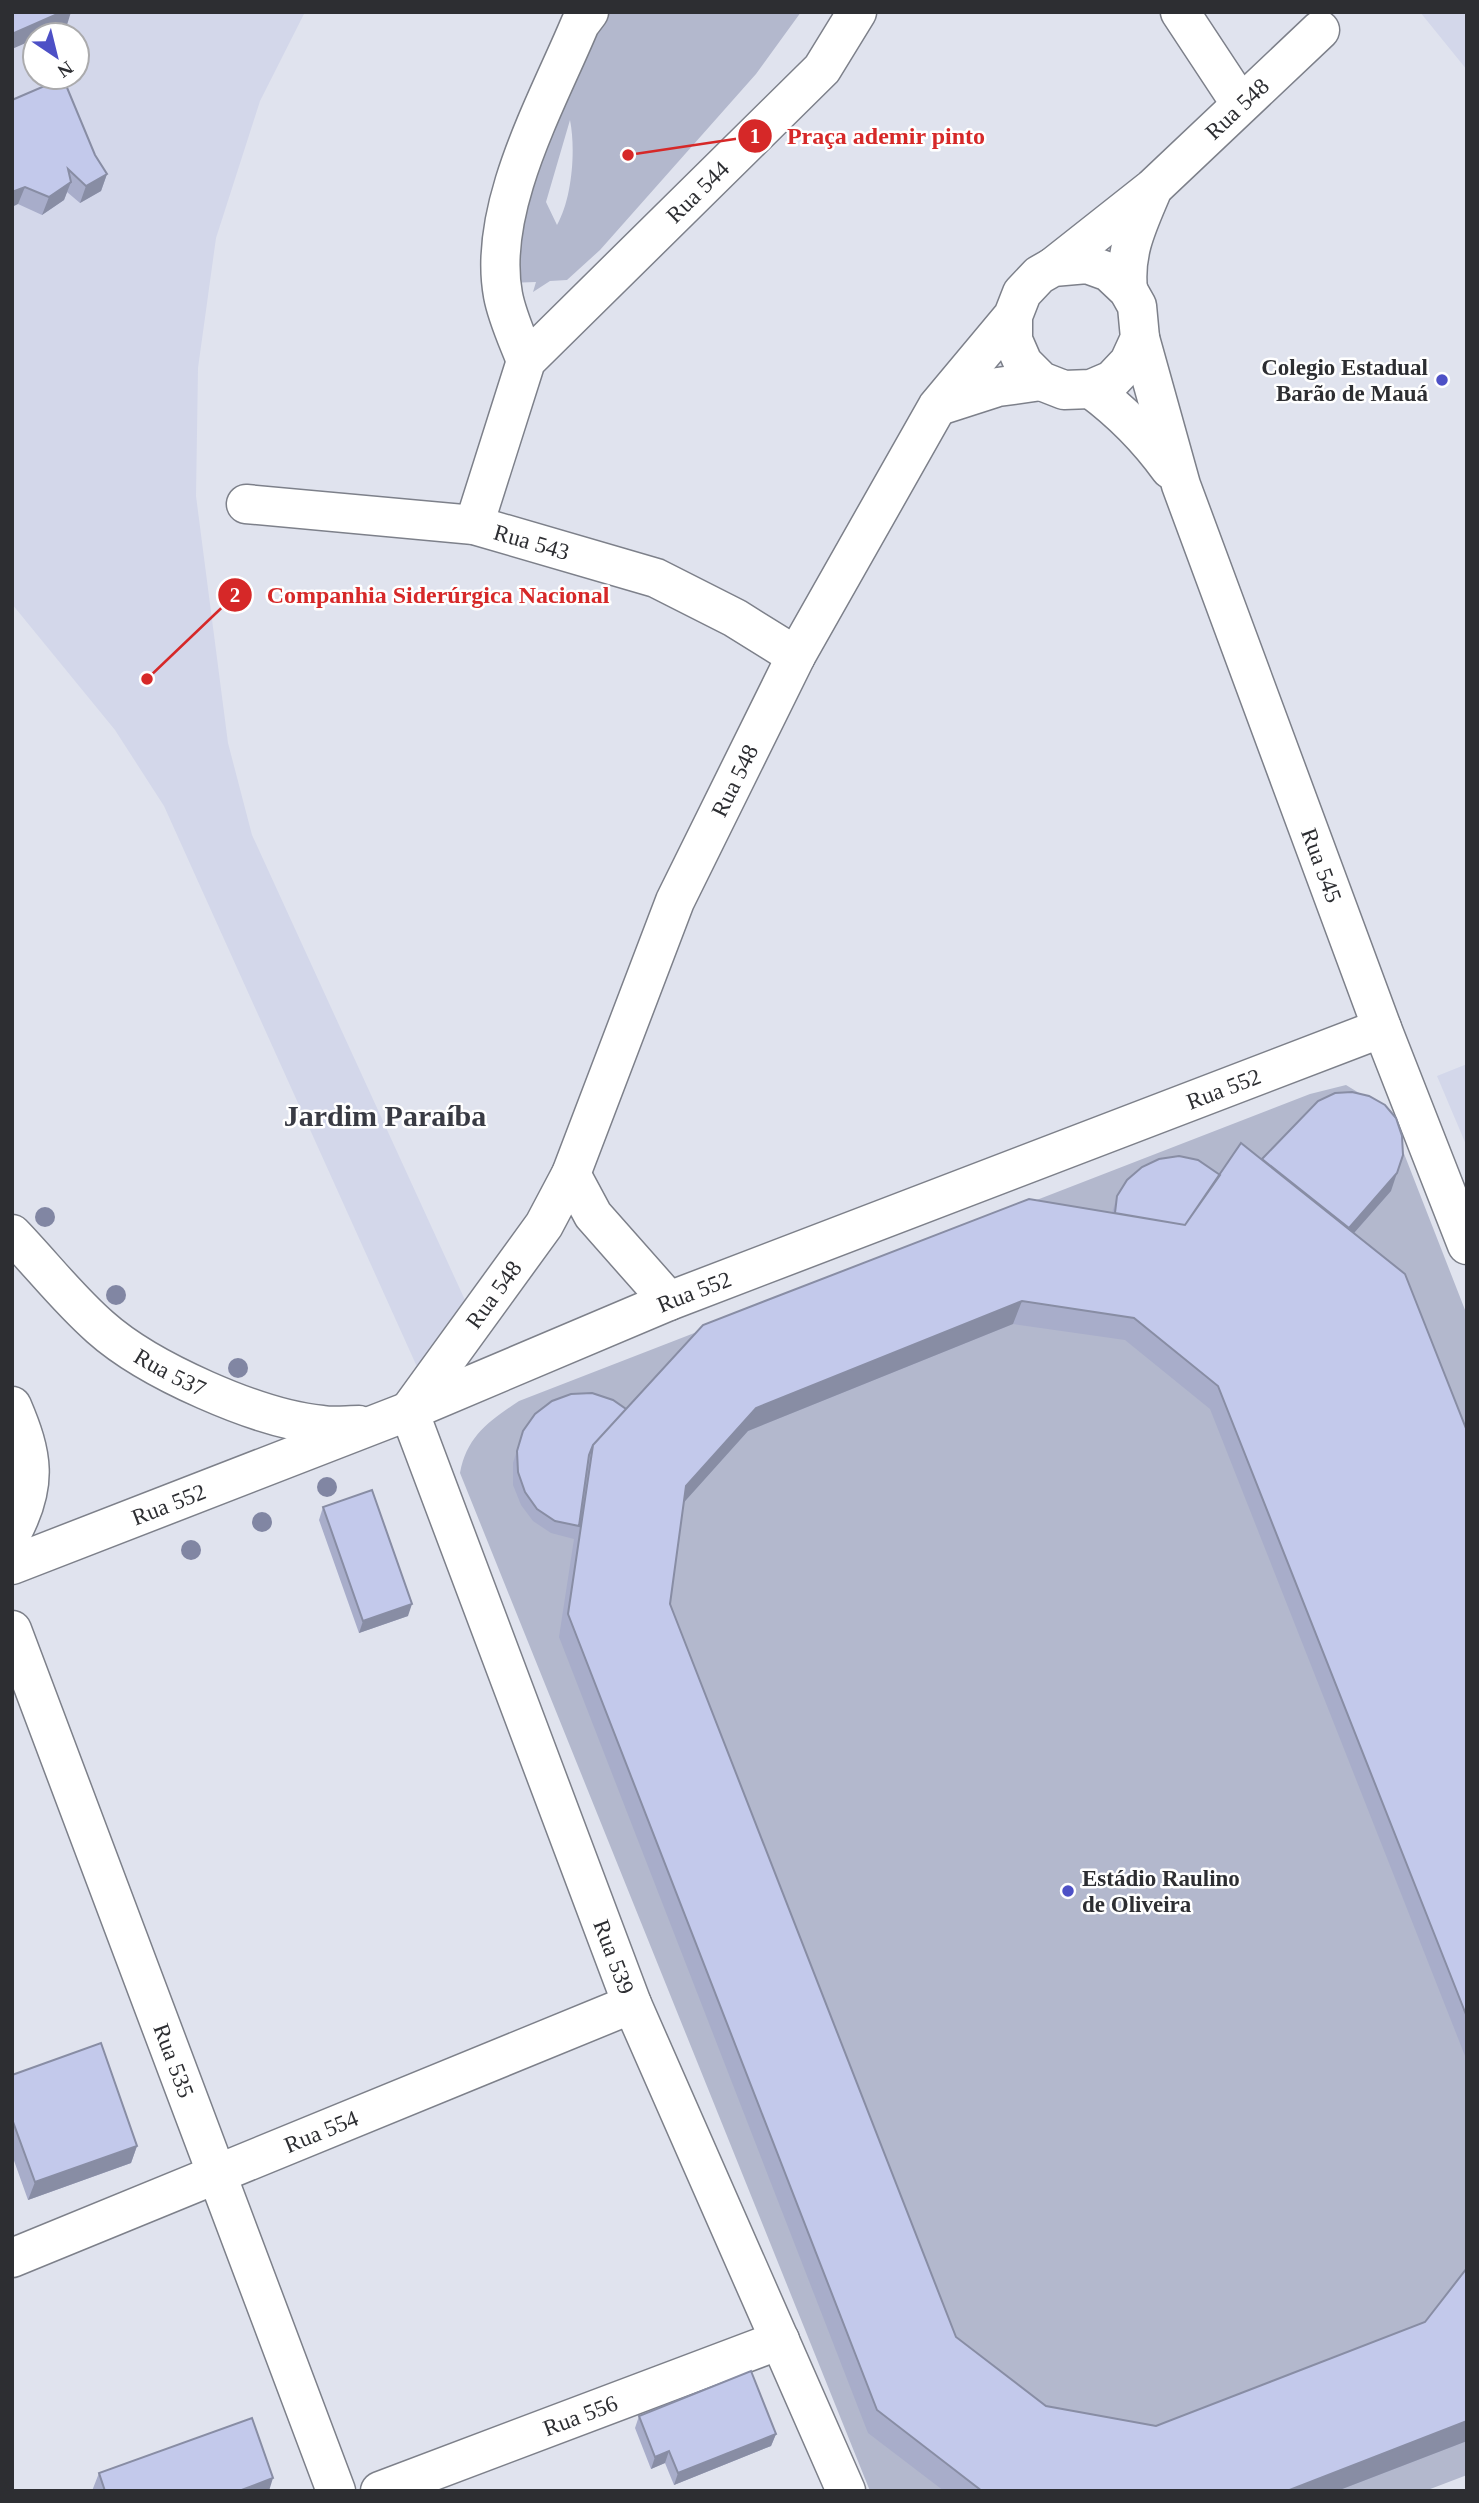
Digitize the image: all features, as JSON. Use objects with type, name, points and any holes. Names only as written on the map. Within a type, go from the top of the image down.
[{"type":"street","points":[[526,361],[503,296],[499,248],[510,191],[580,24],[589,12]]},
{"type":"street","name":"Rua 544","points":[[474,525],[526,361],[822,69],[857,12]]},
{"type":"street","points":[[1180,12],[1240,103]]},
{"type":"street","name":"Rua 548","points":[[1054,267],[1153,187],[1320,30]]},
{"type":"street","name":"Rua 548","points":[[1128,290],[1125,266],[1130,241],[1153,187]]},
{"type":"street","points":[[1087,264],[1109,272],[1128,290],[1137,306],[1140,338],[1129,362],[1112,380],[1091,389],[1064,390],[1041,381],[1023,363],[1013,340],[1013,316],[1022,293],[1039,275],[1054,267],[1087,264]]},
{"type":"street","name":"Rua 548","points":[[409,1411],[544,1225],[571,1174],[675,901],[796,656],[937,407],[1013,316]]},
{"type":"street","name":"Rua 545","points":[[1140,338],[1181,485],[1382,1028],[1467,1245]]},
{"type":"street","points":[[937,407],[999,387],[1041,381]]},
{"type":"street","name":"Rua 545","points":[[1091,389],[1118,409],[1153,445],[1181,485]]},
{"type":"street","name":"Rua 543","points":[[246,504],[474,525],[656,578],[735,618],[796,656]]},
{"type":"street","name":"Rua 552","points":[[12,1565],[409,1411],[669,1301],[1382,1028]]},
{"type":"street","points":[[571,1174],[593,1214],[669,1301]]},
{"type":"street","name":"Rua 537","points":[[12,1234],[99,1327],[160,1369],[234,1401],[282,1416],[321,1425],[373,1425]]},
{"type":"street","points":[[12,1406],[30,1454],[31,1477],[29,1496],[12,1533]]},
{"type":"street","name":"Rua 539","points":[[409,1411],[632,2004],[846,2491]]},
{"type":"street","name":"Rua 535","points":[[12,1630],[335,2491]]},
{"type":"street","name":"Rua 554","points":[[12,2258],[632,2004]]},
{"type":"street","name":"Rua 556","points":[[380,2491],[780,2340]]},
{"type":"shaded area","points":[[12,12],[305,12],[260,101],[216,238],[198,368],[196,496],[228,743],[252,835],[470,1311],[418,1369],[164,806],[115,730],[12,604]]},
{"type":"shaded area","points":[[603,12],[801,12],[756,74],[600,250],[567,280],[550,281],[533,292],[536,282],[506,283],[516,196]],"holes":[[[570,120],[572,132],[569,188],[557,225],[546,202]]]},
{"type":"shaded area","points":[[1420,12],[1467,12],[1467,70]]},
{"type":"shaded area","points":[[1467,1064],[1467,1147],[1437,1076]]},
{"type":"shaded area","points":[[1346,1085],[1387,1110],[1467,1315],[1467,2475],[1425,2491],[870,2491],[460,1473],[463,1460],[481,1431],[519,1401],[1310,1094]]},
{"type":"building","points":[[12,12],[62,12],[42,21],[21,21],[21,30],[12,34]]},
{"type":"building","points":[[33,91],[68,91],[95,155],[107,174],[86,186],[68,169],[71,182],[49,197],[25,187],[12,192],[12,100]]},
{"type":"building","points":[[1352,1092],[1369,1096],[1385,1105],[1396,1118],[1402,1136],[1403,1155],[1397,1173],[1349,1228],[1262,1159],[1318,1101],[1335,1093]]},
{"type":"building","points":[[1241,1143],[1405,1274],[1467,1431],[1467,2017],[1218,1386],[1134,1318],[1022,1301],[756,1408],[686,1486],[670,1604],[956,2337],[1046,2406],[1156,2426],[1425,2322],[1467,2268],[1467,2421],[1287,2491],[982,2491],[877,2410],[568,1614],[593,1445],[703,1325],[1029,1199],[1185,1225]]},
{"type":"building","points":[[1179,1156],[1198,1160],[1220,1175],[1185,1225],[1115,1213],[1117,1196],[1127,1180],[1142,1167],[1159,1159]]},
{"type":"building","points":[[592,1393],[613,1400],[626,1409],[593,1445],[589,1455],[579,1526],[555,1521],[537,1509],[525,1492],[518,1472],[517,1451],[523,1431],[535,1414],[552,1401],[571,1394]]},
{"type":"building","points":[[372,1490],[412,1604],[363,1621],[323,1507]]},
{"type":"building","points":[[101,2043],[137,2146],[35,2182],[12,2119],[12,2075]]},
{"type":"building","points":[[751,2371],[776,2434],[678,2473],[669,2451],[655,2457],[639,2416]]},
{"type":"building","points":[[252,2418],[273,2478],[239,2491],[105,2491],[99,2473]]},
{"type":"place","name":"Praça ademir pinto","points":[[628,155]]},
{"type":"place","name":"Colegio Estadual Barão de Mauá","points":[[1442,380]]},
{"type":"place","name":"Companhia Siderúrgica Nacional","points":[[147,679]]},
{"type":"place","name":"Estádio Raulino de Oliveira","points":[[1068,1891]]},
{"type":"district","name":"Jardim Paraíba","points":[[385,1115]]}]
